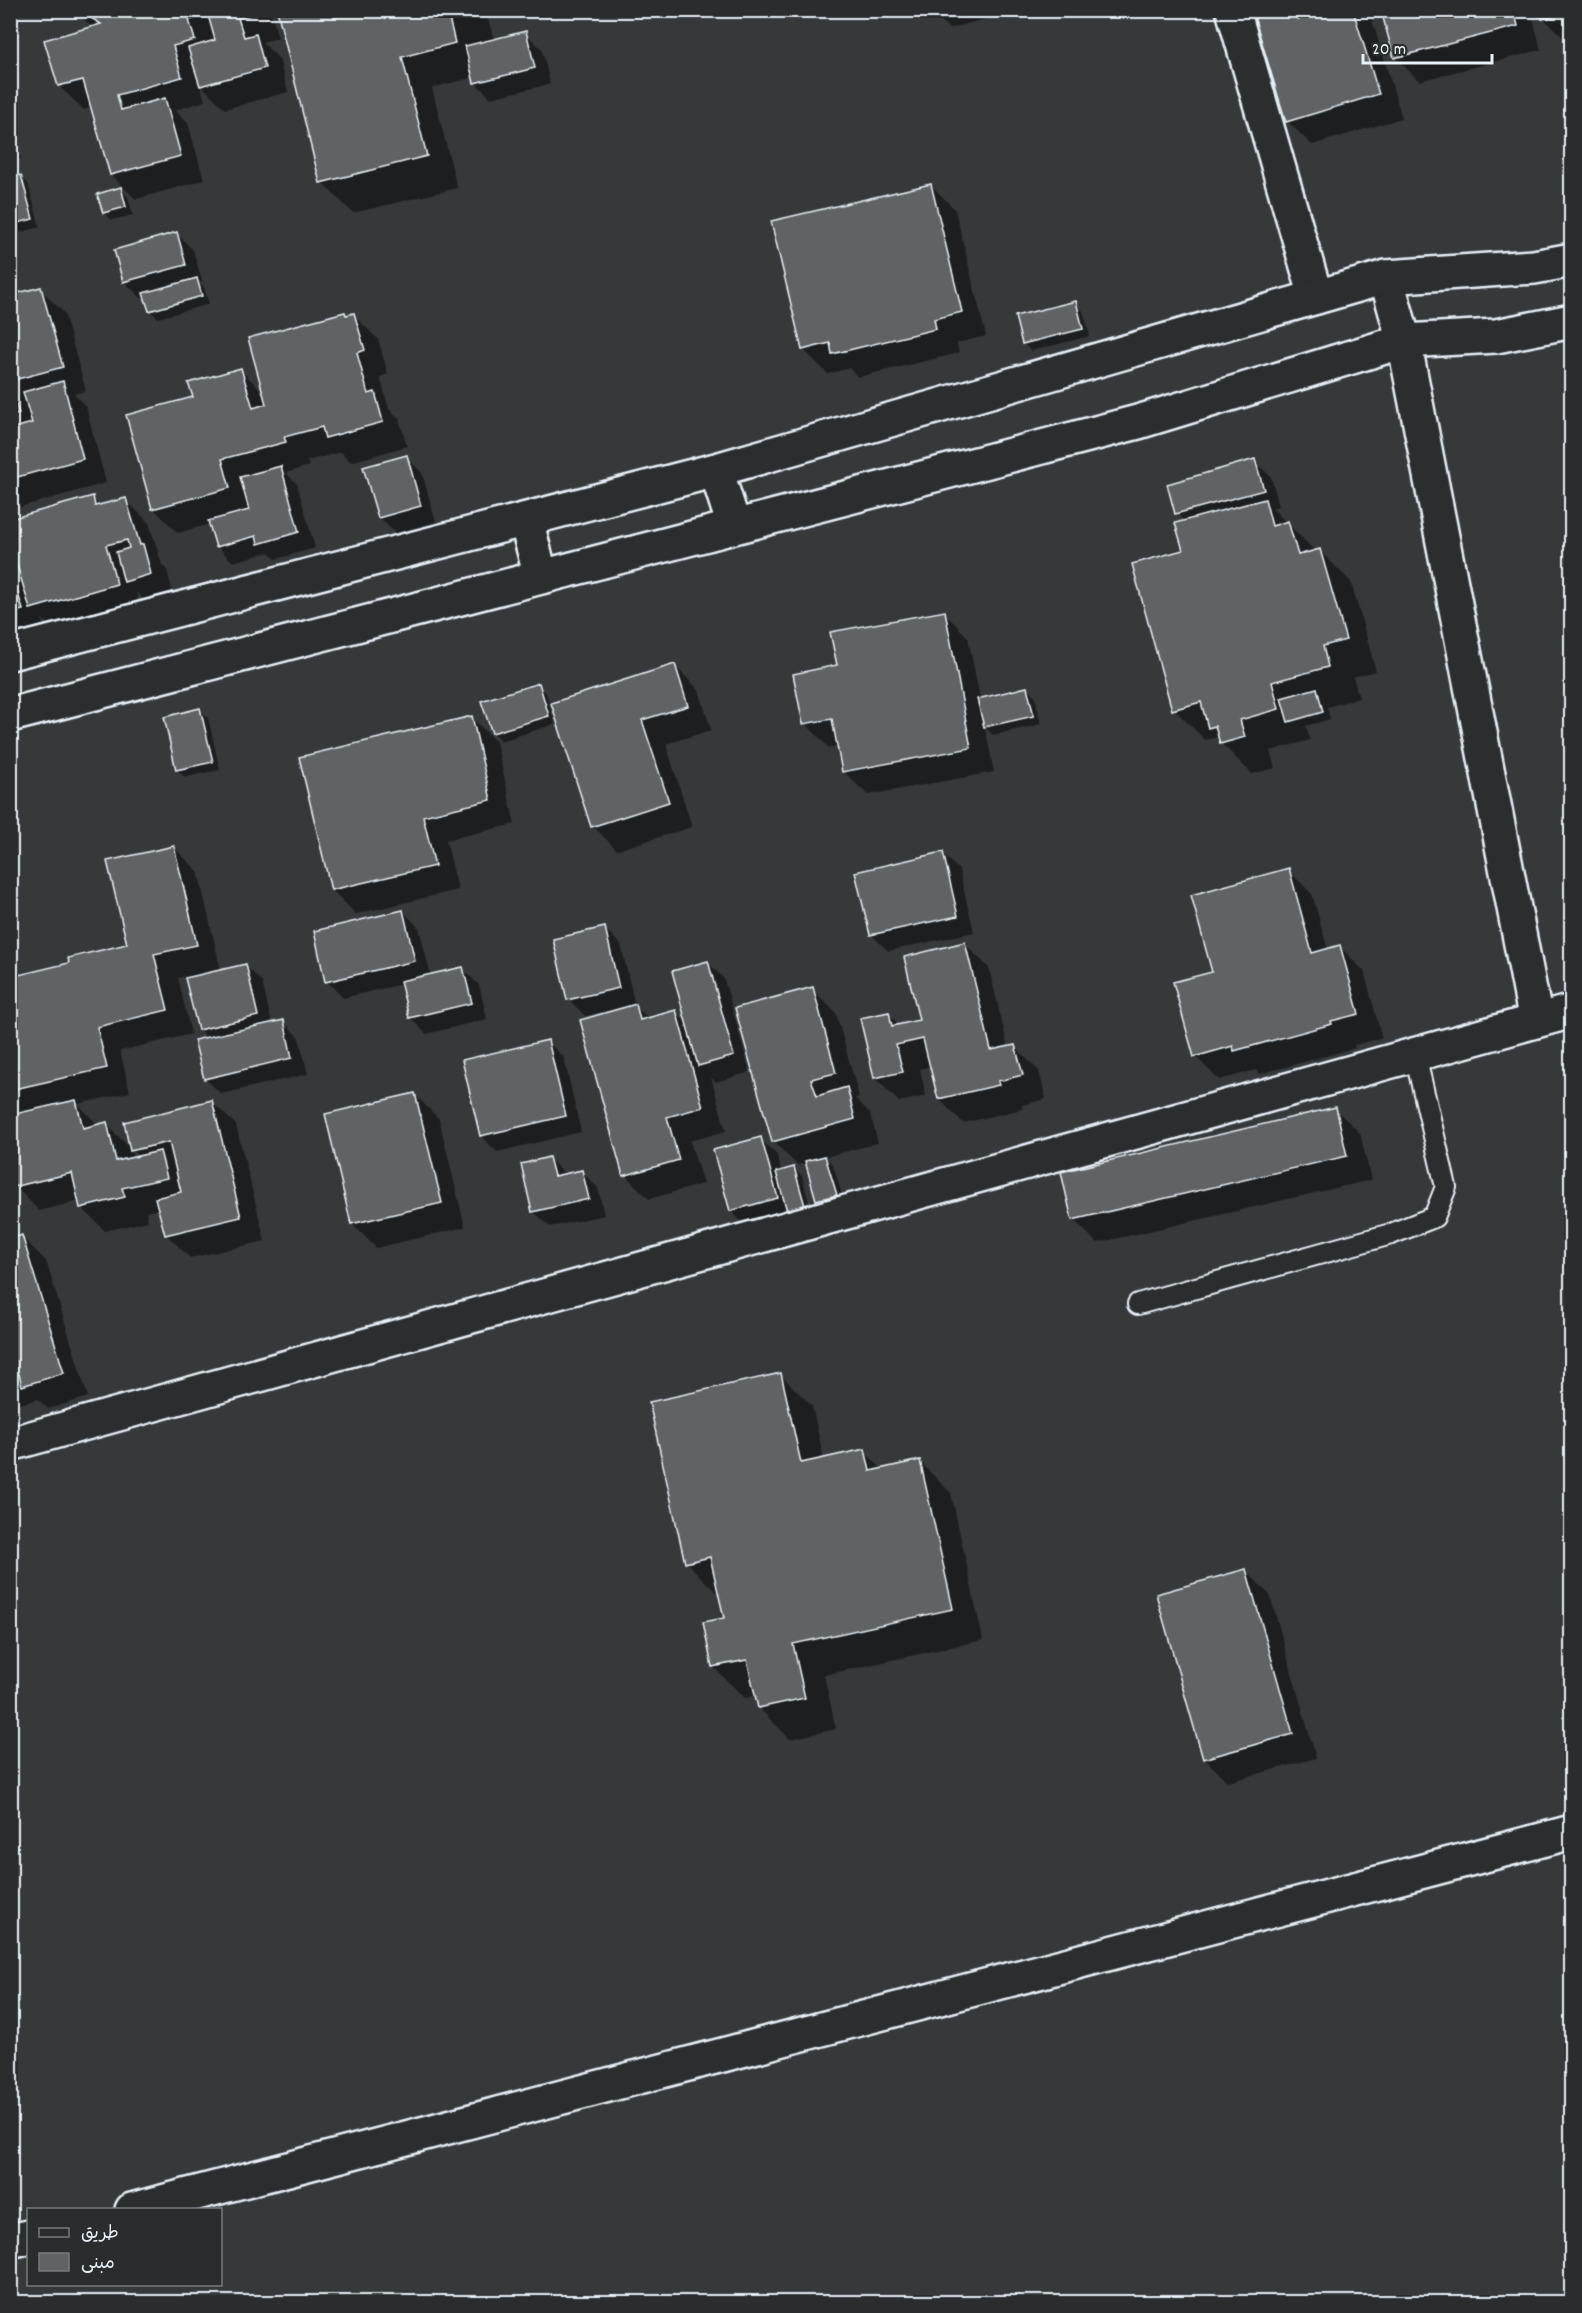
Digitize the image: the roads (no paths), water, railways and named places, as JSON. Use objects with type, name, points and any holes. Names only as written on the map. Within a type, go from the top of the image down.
[{"type":"street","points":[[1233,10],[1316,297]]},
{"type":"street","points":[[10,653],[716,470],[1386,278],[1534,267],[1572,260]]},
{"type":"street","points":[[1386,278],[1404,341],[1536,1021]]},
{"type":"street","points":[[10,715],[1138,422],[1404,341],[1496,336],[1572,321]]},
{"type":"street","points":[[716,470],[734,526]]},
{"type":"street","points":[[526,520],[542,577]]},
{"type":"street","points":[[10,1444],[1572,1011]]},
{"type":"street","points":[[140,2208],[1572,1832]]},
{"type":"street","points":[[10,2241],[27,2236]]},
{"type":"lane","points":[[1138,1304],[1391,1234],[1434,1217],[1446,1187],[1414,1055]]}]
